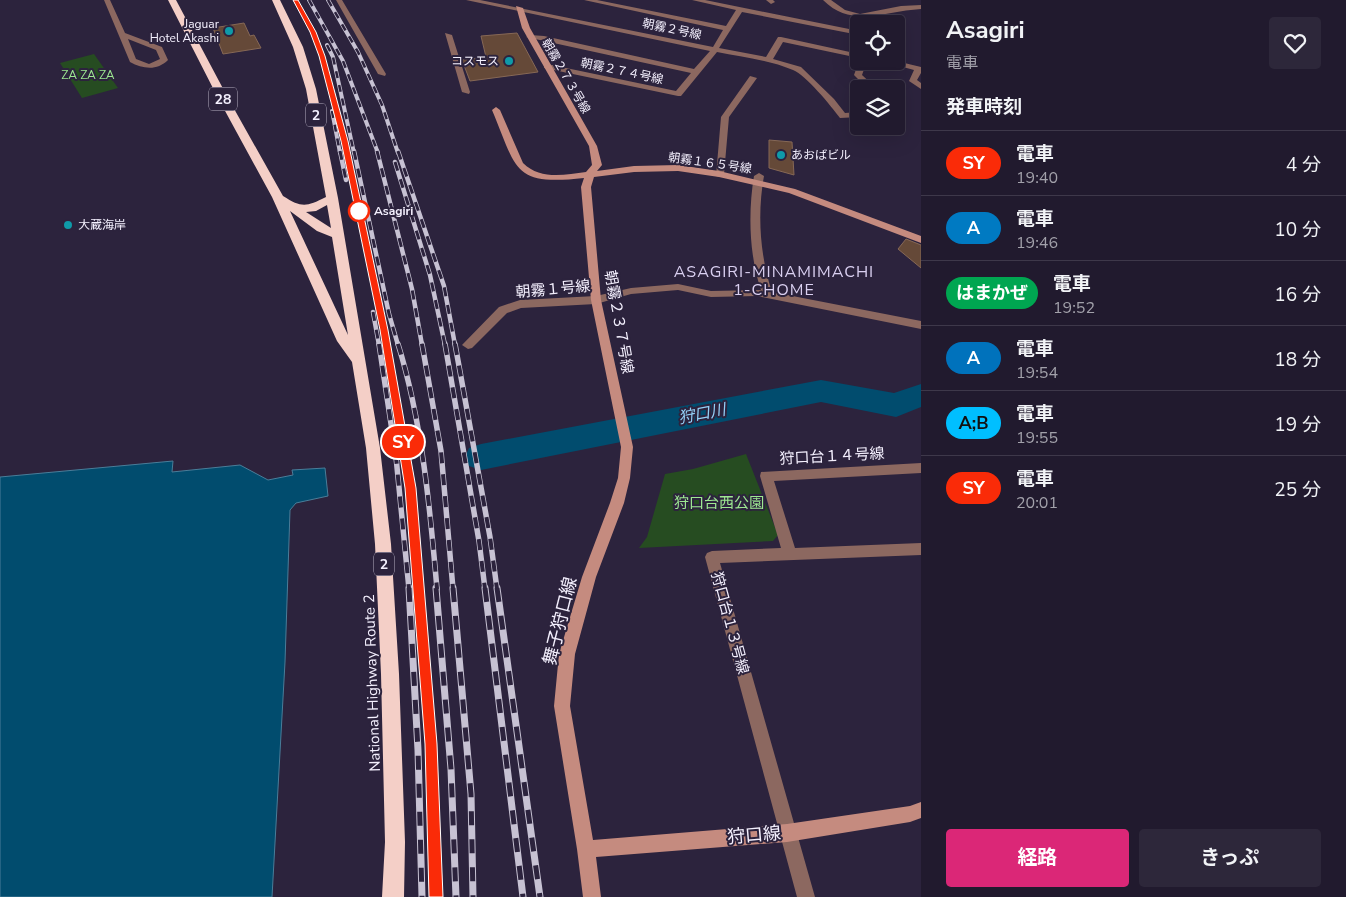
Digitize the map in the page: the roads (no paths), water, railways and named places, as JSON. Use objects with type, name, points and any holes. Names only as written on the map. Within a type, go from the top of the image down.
[{"type":"highway","name":"28","points":[[172,0],[223,98],[278,197],[344,341],[360,363]]},
{"type":"highway","name":"National Highway Route 2","points":[[276,0],[298,47],[311,89],[332,198],[373,448],[383,544],[390,674],[395,842],[393,897]]},
{"type":"highway","name":"28","points":[[278,197],[321,228],[338,235]]},
{"type":"highway","points":[[292,208],[312,209],[332,198]]},
{"type":"street","points":[[107,0],[124,35],[123,40],[128,52],[139,64],[153,66],[164,60],[159,49],[124,35]]},
{"type":"street","points":[[339,0],[382,74]]},
{"type":"street","name":"朝霧２号線","points":[[469,0],[519,8],[768,60],[798,69],[831,100],[843,116],[850,115]]},
{"type":"street","points":[[519,8],[525,0]]},
{"type":"street","points":[[586,0],[728,28]]},
{"type":"street","points":[[695,0],[740,10],[787,30],[850,53]]},
{"type":"street","points":[[826,0],[852,15],[860,16],[901,8],[920,8]]},
{"type":"street","points":[[888,0],[901,8]]},
{"type":"street","name":"朝霧２７３号線","points":[[519,8],[530,37],[593,146],[593,169]]},
{"type":"street","name":"朝霧２７４号線","points":[[547,66],[678,94],[714,50],[740,10]]},
{"type":"street","points":[[787,30],[850,33]]},
{"type":"street","points":[[768,60],[787,30]]},
{"type":"street","points":[[448,35],[466,92]]},
{"type":"street","points":[[530,37],[544,38],[696,72]]},
{"type":"street","points":[[905,64],[920,67],[913,81],[921,87]]},
{"type":"street","points":[[859,70],[858,75],[863,80]]},
{"type":"street","points":[[719,171],[725,117],[752,78]]},
{"type":"street","name":"朝霧１６５号線","points":[[496,110],[519,164],[526,171],[540,177],[558,178],[593,169],[678,168],[719,171],[794,185],[921,233]]},
{"type":"street","name":"朝霧２３７号線","points":[[593,169],[586,187],[596,300],[606,338],[627,447]]},
{"type":"street","points":[[758,179],[757,225],[763,284],[768,295]]},
{"type":"street","name":"朝霧１６５号線","points":[[758,179],[921,240]]},
{"type":"street","name":"朝霧１号線","points":[[468,345],[503,310],[520,304],[596,300],[631,291],[678,287],[711,294],[757,293],[921,325]]},
{"type":"street","name":"舞子狩口線","points":[[592,897],[586,849],[562,706],[568,654],[589,577],[617,503],[624,478],[627,447]]},
{"type":"street","name":"狩口台１４号線","points":[[790,555],[766,476],[921,468]]},
{"type":"street","name":"狩口台１３号線","points":[[787,833],[712,557],[921,549]]},
{"type":"street","name":"狩口線","points":[[586,849],[787,833],[910,814],[921,810]]},
{"type":"street","points":[[787,833],[806,897]]},
{"type":"water","points":[[173,461],[172,472],[240,465],[268,480],[293,475],[292,470],[325,468],[328,496],[296,503],[290,510],[285,662],[272,897],[0,897],[0,477]]},
{"type":"waterway","name":"狩口川","points":[[481,457],[821,391],[896,405],[921,395]]},
{"type":"railway","points":[[295,0],[313,32],[322,56],[339,119]]},
{"type":"railway","points":[[309,0],[343,61],[378,153]]},
{"type":"railway","points":[[328,0],[358,52],[382,105],[398,153]]},
{"type":"railway","points":[[327,45],[333,57],[354,153]]},
{"type":"railway","points":[[332,111],[340,153]]},
{"type":"railway","points":[[340,151],[346,180]]},
{"type":"railway","points":[[354,151],[389,314],[398,345]]},
{"type":"railway","points":[[377,151],[412,289],[422,345]]},
{"type":"railway","points":[[398,151],[444,286],[455,345]]},
{"type":"railway","points":[[395,162],[430,275],[445,345]]},
{"type":"railway","points":[[350,170],[386,345]]},
{"type":"railway","points":[[373,312],[379,345]]},
{"type":"railway","points":[[379,344],[396,457],[409,589]]},
{"type":"railway","points":[[386,344],[410,488],[418,589]]},
{"type":"railway","points":[[398,344],[413,403],[424,465],[437,589]]},
{"type":"railway","points":[[422,344],[441,451],[453,589]]},
{"type":"railway","points":[[445,344],[479,541],[485,589]]},
{"type":"railway","points":[[455,344],[490,537],[497,589]]},
{"type":"railway","points":[[409,588],[418,750],[422,897]]},
{"type":"railway","points":[[418,588],[431,744],[436,897]]},
{"type":"railway","points":[[436,588],[451,769],[456,897]]},
{"type":"railway","points":[[453,588],[471,794],[473,897]]},
{"type":"railway","points":[[485,588],[523,897]]},
{"type":"railway","points":[[497,588],[540,897]]},
{"type":"train","name":"SY","points":[[295,0],[313,32],[322,56],[344,141],[384,330],[410,488],[420,589],[431,744],[436,897]]},
{"type":"place","name":"Jaguar Hotel Akashi","points":[[229,31]]},
{"type":"place","name":"コスモス","points":[[509,61]]},
{"type":"place","name":"あおばビル","points":[[781,155]]},
{"type":"place","name":"Asagiri","points":[[359,211]]},
{"type":"place","name":"大蔵海岸","points":[[68,225]]},
{"type":"district","name":"ASAGIRI-MINAMIMACHI 1-CHOME","points":[[774,281]]},
{"type":"park label","name":"ZA ZA ZA","points":[[88,75]]},
{"type":"park label","name":"狩口台西公園","points":[[719,503]]}]
